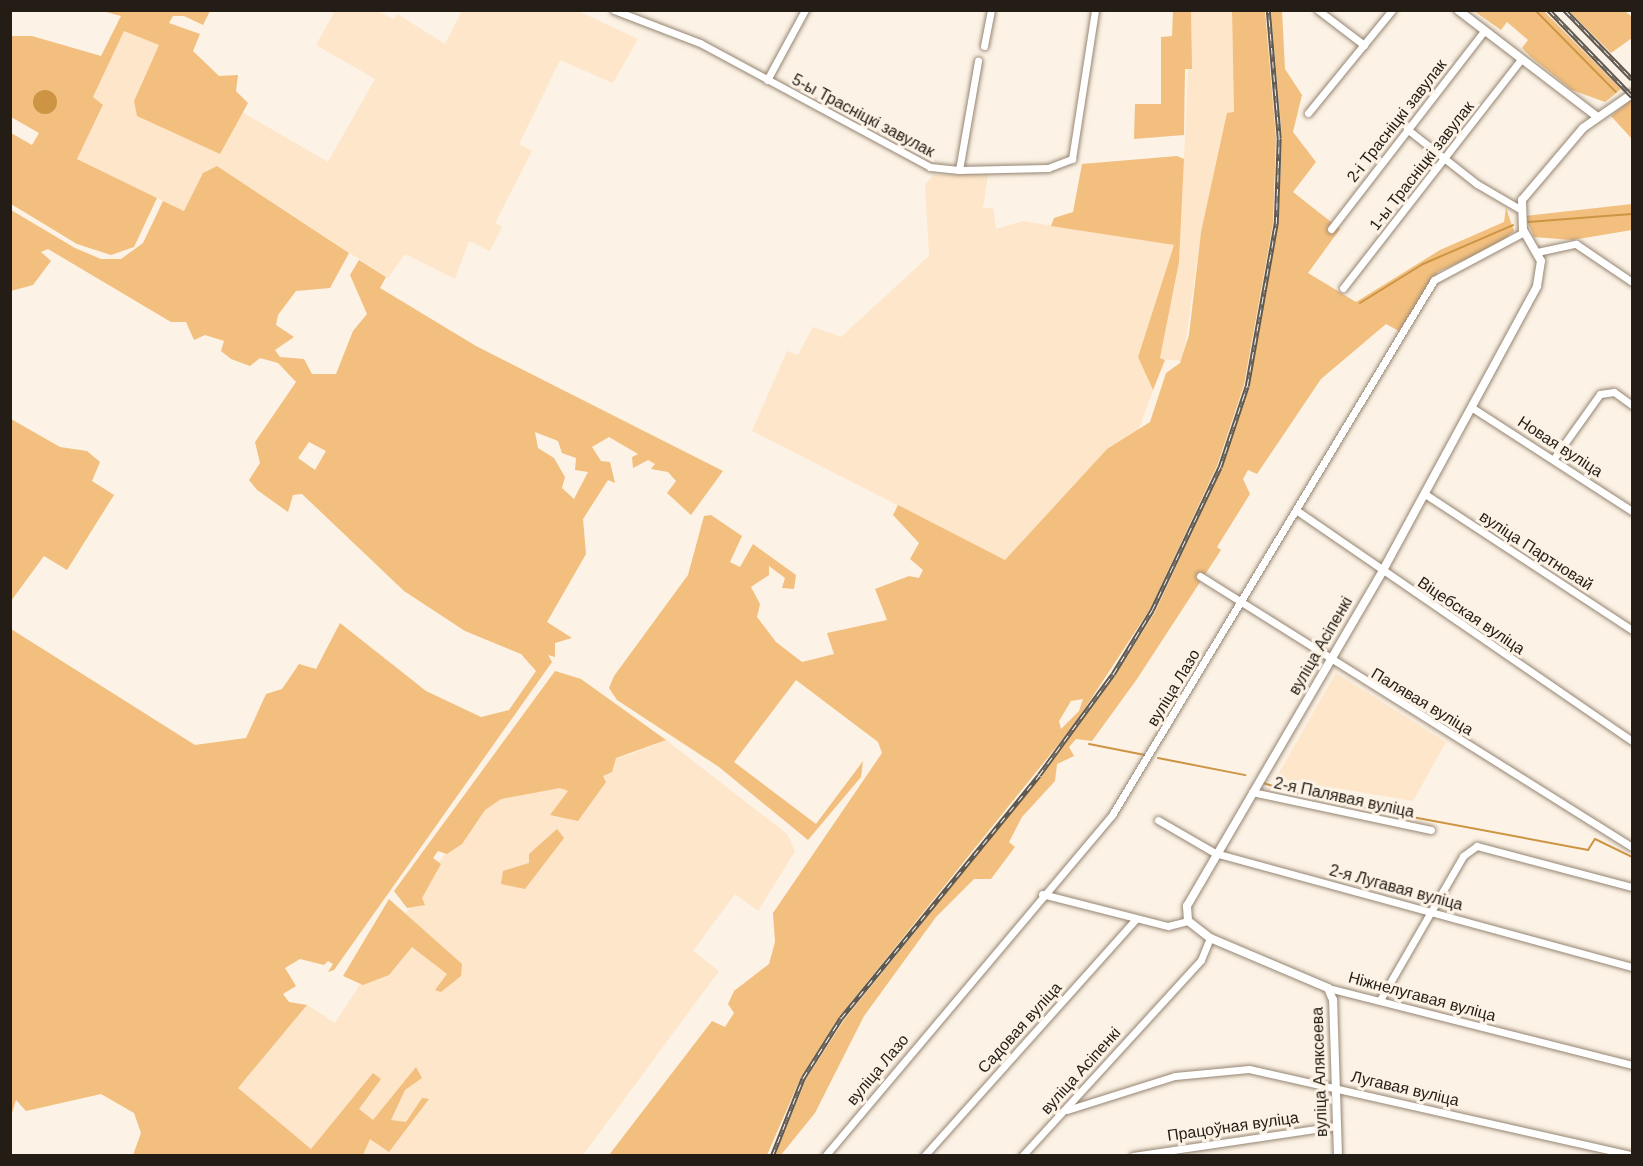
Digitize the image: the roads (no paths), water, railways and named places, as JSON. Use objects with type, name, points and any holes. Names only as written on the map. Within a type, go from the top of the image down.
[{"type":"street","name":"5-ы Трасніцкі завулак","points":[[614,10],[700,43],[930,168],[959,170],[1062,166],[1072,159],[1095,10]]},
{"type":"street","points":[[767,80],[805,10]]},
{"type":"street","points":[[984,46],[991,10]]},
{"type":"street","points":[[1318,10],[1364,45]]},
{"type":"street","points":[[1308,112],[1392,10]]},
{"type":"street","points":[[1458,10],[1596,116]]},
{"type":"street","name":"2-і Трасніцкі завулак","points":[[1331,229],[1485,31]]},
{"type":"street","name":"1-ы Трасніцкі завулак","points":[[1343,288],[1447,158],[1521,59]]},
{"type":"street","points":[[959,170],[978,61]]},
{"type":"street","points":[[1632,94],[1596,116],[1535,181],[1520,209],[1524,232],[1537,252],[1576,244],[1632,282]]},
{"type":"street","points":[[1407,129],[1520,209]]},
{"type":"street","name":"вуліца Лазо","points":[[825,1155],[1042,894],[1112,815],[1434,280],[1524,232]]},
{"type":"street","name":"вуліца Асіпенкі","points":[[1188,921],[1186,906],[1215,853],[1382,572],[1537,286],[1541,271],[1537,252]]},
{"type":"street","points":[[1555,457],[1600,394],[1614,392],[1632,405]]},
{"type":"street","name":"Новая вуліца","points":[[1471,407],[1555,457],[1632,511]]},
{"type":"street","name":"вуліца Партновай","points":[[1425,494],[1632,630]]},
{"type":"street","name":"Віцебская вуліца","points":[[1296,510],[1382,572],[1632,741]]},
{"type":"street","name":"Палявая вуліца","points":[[1200,576],[1329,661],[1632,847]]},
{"type":"street","name":"2-я Палявая вуліца","points":[[1252,792],[1431,830]]},
{"type":"street","name":"2-я Лугавая вуліца","points":[[1158,820],[1215,853],[1632,967]]},
{"type":"street","points":[[1380,1000],[1434,912],[1463,856],[1476,846],[1632,888]]},
{"type":"street","points":[[1042,894],[1136,920],[1168,926],[1188,921],[1210,938]]},
{"type":"street","name":"Садовая вуліца","points":[[924,1155],[1136,920]]},
{"type":"street","name":"вуліца Асіпенкі","points":[[1022,1155],[1068,1110],[1201,960],[1210,938]]},
{"type":"street","name":"Ніжнелугавая вуліца","points":[[1210,938],[1328,987],[1632,1065]]},
{"type":"street","name":"вуліца Аляксеева","points":[[1328,987],[1334,1000],[1338,1155]]},
{"type":"street","name":"Лугавая вуліца","points":[[1068,1110],[1174,1076],[1249,1068],[1632,1155]]},
{"type":"street","name":"Працоўная вуліца","points":[[1133,1155],[1337,1125]]},
{"type":"waterway","points":[[1535,10],[1616,92]]},
{"type":"waterway","points":[[1528,222],[1632,214]]},
{"type":"waterway","points":[[1360,303],[1423,264],[1513,225]]},
{"type":"waterway","points":[[1089,744],[1145,755]]},
{"type":"waterway","points":[[1158,758],[1245,775]]},
{"type":"waterway","points":[[1263,783],[1316,799],[1588,850],[1595,839],[1632,857]]},
{"type":"railway","points":[[772,1156],[803,1078],[841,1018],[1039,775],[1113,674],[1152,610],[1220,467],[1247,386],[1276,224],[1279,138],[1268,10]]},
{"type":"railway","points":[[1549,10],[1632,96]]},
{"type":"railway","points":[[1565,10],[1632,79]]}]
